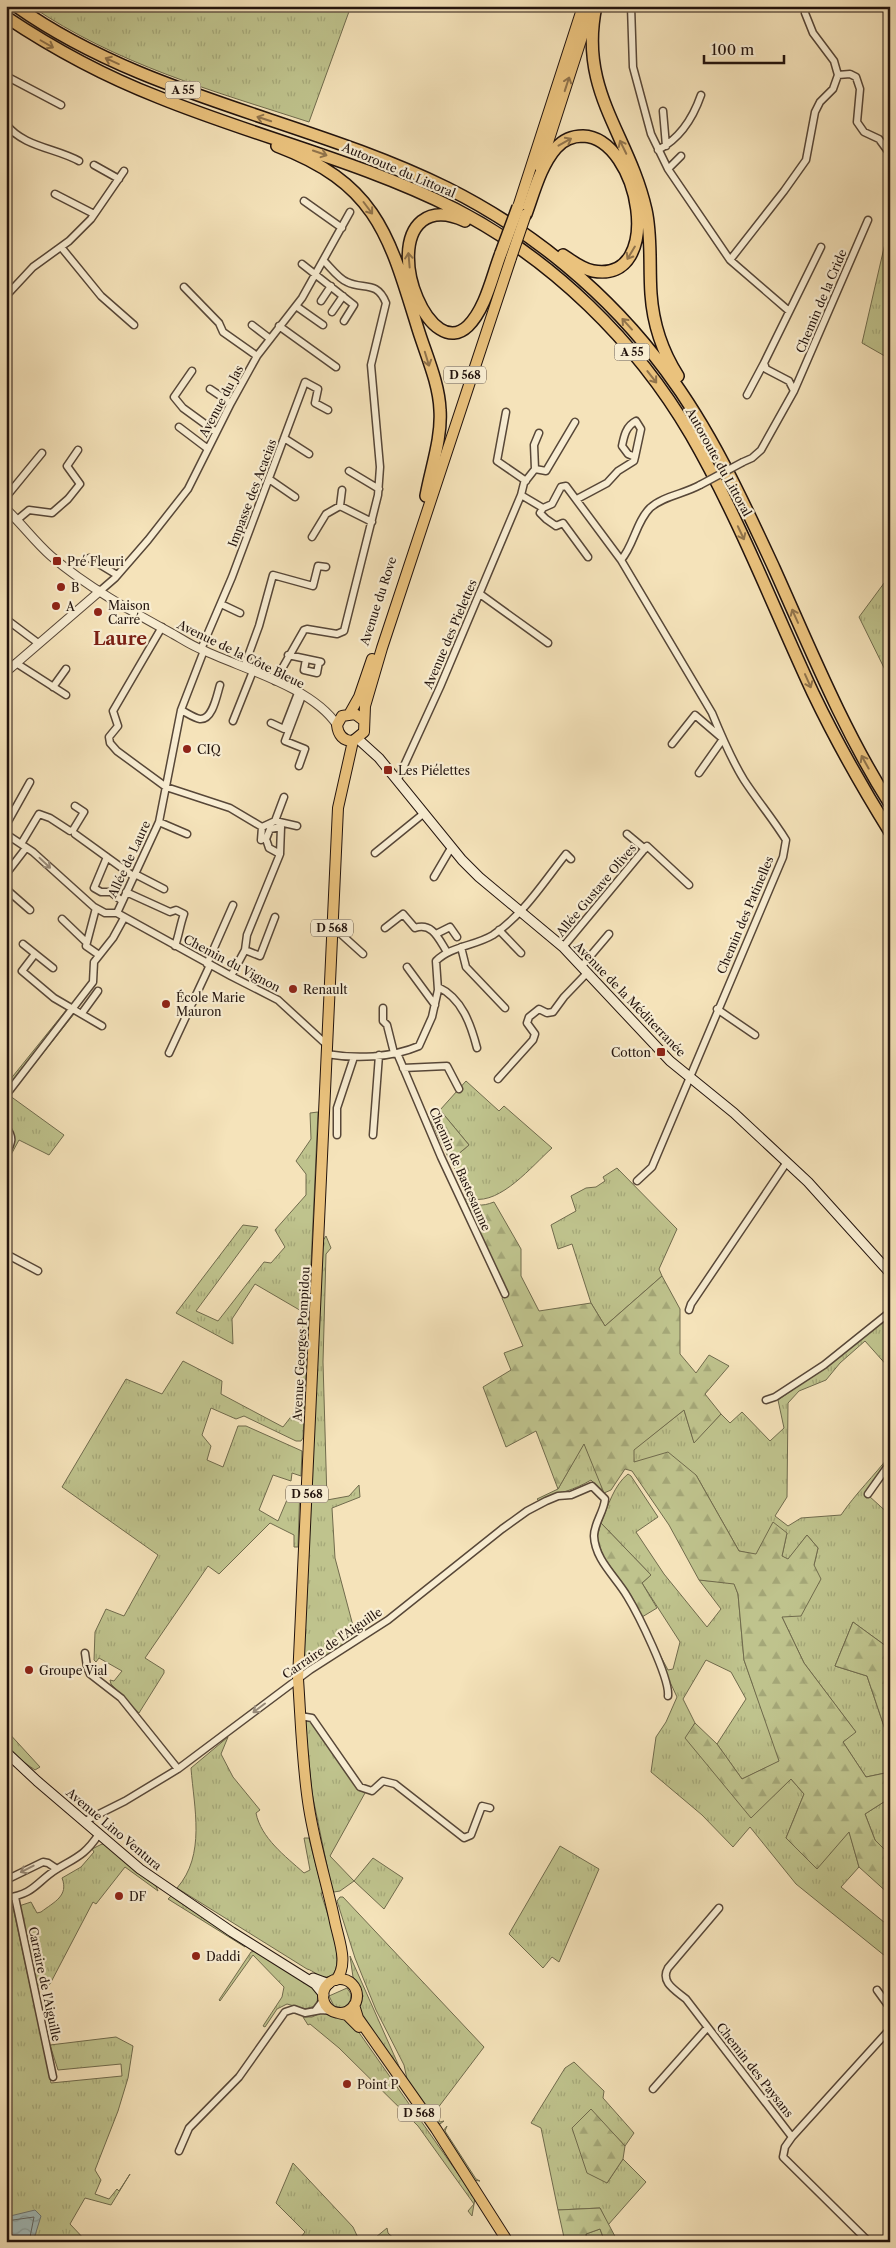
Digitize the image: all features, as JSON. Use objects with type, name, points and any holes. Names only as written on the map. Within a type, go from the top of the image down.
[{"type":"highway","name":"Autoroute du Littoral","points":[[16,6],[108,60],[163,83],[360,150],[444,187],[508,222],[550,252],[587,283],[612,307],[667,371],[686,401],[736,490],[840,713],[863,759],[890,804]]},
{"type":"highway","points":[[596,6],[592,36],[595,76],[601,97],[641,188],[648,228],[654,316],[659,338],[674,369],[723,454],[774,568]]},
{"type":"highway","name":"Autoroute du Littoral","points":[[6,17],[75,59],[158,97],[380,175],[460,211],[527,254],[561,282],[613,331],[654,380],[690,434],[728,504],[838,743],[890,832]]},
{"type":"highway","points":[[158,97],[320,165],[341,180],[367,205],[382,229],[399,270],[437,393],[440,409],[440,426],[426,496]]},
{"type":"highway","points":[[360,150],[410,168],[470,196],[515,222],[564,256],[592,271],[602,272],[620,266],[629,258],[636,242],[637,215],[633,191],[625,171],[608,146],[586,136],[564,141],[552,153],[522,207],[505,255],[482,304],[466,328],[455,332],[440,329],[432,323],[420,304],[412,280],[408,249],[416,226],[425,219],[435,215],[448,215],[478,228],[519,253],[613,331]]},
{"type":"main road","points":[[522,207],[584,6]]},
{"type":"main road","points":[[522,207],[592,6]]},
{"type":"main road","name":"D 568","points":[[426,496],[505,255]]},
{"type":"main road","name":"D 568","points":[[364,724],[365,706],[382,648],[505,255]]},
{"type":"main road","name":"Avenue du Rove","points":[[348,714],[361,690],[426,496]]},
{"type":"main road","points":[[348,714],[355,714],[364,724],[352,739],[337,730],[339,720],[348,714]]},
{"type":"main road","name":"Avenue de la Méditerranée","points":[[364,724],[368,740],[379,758],[451,848],[479,877],[563,947],[652,1044],[734,1112],[787,1162],[837,1213],[890,1273]]},
{"type":"main road","name":"Avenue de la Méditerranée","points":[[352,739],[379,758]]},
{"type":"main road","name":"Avenue Georges Pompidou","points":[[332,1982],[342,1971],[343,1959],[317,1852],[309,1806],[298,1679],[338,808],[345,750],[352,739]]},
{"type":"main road","name":"Avenue Lino Ventura","points":[[6,1752],[140,1869],[315,1984],[324,1997]]},
{"type":"main road","name":"Avenue Georges Pompidou","points":[[332,1908],[346,1951],[349,1975],[353,1986]]},
{"type":"main road","name":"Avenue Lino Ventura","points":[[212,1917],[314,1978],[332,1982]]},
{"type":"main road","points":[[344,1980],[353,1986],[357,1996],[354,2005],[349,2011],[335,2012],[328,2008],[324,1997],[332,1982],[344,1980]]},
{"type":"main road","name":"D 568","points":[[354,2005],[358,2018],[436,2129],[508,2242]]},
{"type":"main road","name":"D 568","points":[[335,2012],[347,2015],[356,2023],[476,2190]]},
{"type":"street","points":[[631,6],[631,53],[634,78],[648,125],[658,150],[668,169],[730,260],[789,311]]},
{"type":"street","points":[[730,260],[806,160],[815,112],[820,102],[833,88],[838,75],[834,61],[813,33],[805,13]]},
{"type":"street","points":[[838,75],[850,74],[856,77],[860,89],[857,122],[864,132],[879,139],[890,154]]},
{"type":"street","points":[[6,76],[61,104]]},
{"type":"street","points":[[658,150],[677,137],[694,115],[701,95]]},
{"type":"street","points":[[663,111],[666,146]]},
{"type":"street","points":[[6,124],[22,138],[36,145],[64,152],[79,161]]},
{"type":"street","points":[[668,169],[681,156]]},
{"type":"street","points":[[94,165],[119,179]]},
{"type":"street","points":[[6,296],[33,267],[61,247],[94,214],[124,171]]},
{"type":"street","points":[[56,194],[94,214]]},
{"type":"street","points":[[304,201],[342,228]]},
{"type":"street","name":"Avenue du Jas","points":[[100,591],[117,575],[188,488],[231,402],[257,356],[269,338],[296,306],[324,261],[350,212]]},
{"type":"street","name":"Chemin de la Cride","points":[[622,560],[629,551],[642,518],[650,508],[665,498],[686,493],[752,458],[761,450],[794,392],[868,220]]},
{"type":"street","points":[[61,247],[101,296],[134,325]]},
{"type":"street","name":"Chemin de la Cride","points":[[747,395],[821,247]]},
{"type":"street","points":[[275,681],[288,655],[304,630],[337,634],[344,631],[379,489],[380,467],[371,365],[386,303],[378,291],[364,285],[347,282],[324,261]]},
{"type":"street","points":[[302,264],[354,305],[344,321]]},
{"type":"street","points":[[184,286],[220,323],[223,332],[257,356]]},
{"type":"street","points":[[321,301],[331,286]]},
{"type":"street","points":[[332,312],[343,296]]},
{"type":"street","points":[[296,306],[323,325]]},
{"type":"street","points":[[252,325],[269,338]]},
{"type":"street","points":[[279,326],[336,367]]},
{"type":"street","points":[[764,363],[766,369],[789,381],[794,392]]},
{"type":"street","points":[[192,371],[174,397],[183,408],[216,432]]},
{"type":"street","name":"Impasse des Acacias","points":[[203,650],[305,382],[318,389],[315,403],[328,410]]},
{"type":"street","points":[[210,389],[231,402]]},
{"type":"street","points":[[506,412],[497,461],[526,481]]},
{"type":"street","points":[[577,499],[607,483],[618,471],[634,461],[635,457],[641,428],[636,421],[630,424],[622,446],[628,454],[635,457]]},
{"type":"street","points":[[539,433],[534,445],[535,469],[546,472],[575,422]]},
{"type":"street","points":[[179,428],[208,449]]},
{"type":"street","points":[[284,438],[310,454]]},
{"type":"street","points":[[17,520],[28,510],[52,513],[68,499],[80,484],[67,466],[78,450]]},
{"type":"street","points":[[6,497],[42,453]]},
{"type":"street","name":"Avenue des Pielettes","points":[[397,781],[480,594],[526,481],[535,469]]},
{"type":"street","points":[[349,471],[379,489]]},
{"type":"street","points":[[269,479],[295,497]]},
{"type":"street","points":[[588,557],[563,523],[556,526],[540,513],[543,508],[552,504],[561,488],[566,486],[622,560]]},
{"type":"street","points":[[340,506],[342,490]]},
{"type":"street","points":[[521,495],[543,508]]},
{"type":"street","points":[[340,506],[372,522]]},
{"type":"street","points":[[312,537],[326,514],[340,506]]},
{"type":"street","name":"Avenue de la Côte Bleue","points":[[6,509],[52,557],[100,591],[203,650],[275,681],[321,706],[348,714]]},
{"type":"street","points":[[90,558],[117,575]]},
{"type":"street","name":"Chemin des Patinelles","points":[[622,560],[712,712],[723,739],[744,779],[786,840],[783,857],[718,1009],[691,1078],[674,1112],[652,1167],[637,1181]]},
{"type":"street","points":[[244,667],[259,626],[273,575],[313,586],[318,566],[326,567]]},
{"type":"street","points":[[6,672],[100,591]]},
{"type":"street","points":[[480,594],[548,643]]},
{"type":"street","points":[[221,604],[240,612]]},
{"type":"street","points":[[6,619],[38,643]]},
{"type":"street","points":[[162,627],[112,711],[118,726],[110,737],[110,743],[116,751],[166,787],[230,808],[262,827]]},
{"type":"street","name":"Allée de Laure","points":[[6,834],[24,846],[96,908],[105,913],[117,913],[159,822],[181,710],[203,650]]},
{"type":"street","points":[[288,655],[321,662],[316,673],[304,670],[306,659]]},
{"type":"street","points":[[16,663],[66,695]]},
{"type":"street","points":[[53,687],[66,669]]},
{"type":"street","points":[[233,721],[253,671]]},
{"type":"street","points":[[181,710],[200,719],[206,718],[210,713],[220,685]]},
{"type":"street","points":[[271,723],[284,729],[300,694]]},
{"type":"street","points":[[299,766],[305,749],[285,742],[300,694]]},
{"type":"street","name":"Avenue de la Côte Bleue","points":[[321,706],[337,725]]},
{"type":"street","points":[[672,744],[695,715],[723,739],[699,773]]},
{"type":"street","points":[[6,825],[30,782]]},
{"type":"street","points":[[274,821],[284,797]]},
{"type":"street","points":[[6,874],[24,846],[39,814],[50,818],[70,831],[73,830],[84,812],[75,806]]},
{"type":"street","points":[[375,853],[423,814]]},
{"type":"street","points":[[262,827],[274,821],[297,826]]},
{"type":"street","points":[[159,822],[187,834]]},
{"type":"street","points":[[261,840],[262,827]]},
{"type":"street","points":[[75,834],[134,875],[164,889]]},
{"type":"street","points":[[627,834],[689,885]]},
{"type":"street","points":[[434,877],[451,848]]},
{"type":"street","name":"Allée Gustave Olives","points":[[563,947],[646,848]]},
{"type":"street","points":[[231,976],[245,950],[247,935],[280,854]]},
{"type":"street","points":[[327,1050],[354,1057],[395,1053],[419,1046],[435,1005],[438,987],[436,961],[448,952],[491,936],[499,930],[520,913],[566,854],[571,859]]},
{"type":"street","points":[[107,857],[94,888],[101,892],[111,892],[122,901]]},
{"type":"street","points":[[6,889],[30,910]]},
{"type":"street","points":[[126,892],[170,912],[176,910],[184,914],[179,928],[180,935],[175,946]]},
{"type":"street","points":[[169,1053],[233,905]]},
{"type":"street","points":[[86,942],[92,930],[90,928],[96,908]]},
{"type":"street","name":"Chemin du Vignon","points":[[117,913],[208,964],[278,1000],[327,1050]]},
{"type":"street","points":[[385,928],[403,914],[415,928],[426,926],[436,934],[448,952]]},
{"type":"street","points":[[6,1094],[93,982],[94,962],[113,938],[124,918]]},
{"type":"street","points":[[245,950],[260,956],[275,918]]},
{"type":"street","points":[[62,919],[86,942],[88,949],[99,955]]},
{"type":"street","points":[[436,934],[448,924],[457,937]]},
{"type":"street","points":[[332,926],[363,954]]},
{"type":"street","points":[[499,930],[520,952]]},
{"type":"street","points":[[498,1079],[534,1037],[528,1026],[527,1021],[529,1017],[539,1010],[547,1013],[553,1012],[609,934]]},
{"type":"street","points":[[23,944],[53,968]]},
{"type":"street","points":[[461,947],[466,966],[505,1008]]},
{"type":"street","points":[[35,954],[22,971],[54,998],[102,1026]]},
{"type":"street","points":[[407,968],[435,1005]]},
{"type":"street","points":[[438,987],[446,990],[463,1010],[471,1025],[478,1048]]},
{"type":"street","points":[[82,1013],[98,991]]},
{"type":"street","name":"Chemin de Bastesaume","points":[[383,1008],[383,1021],[387,1026],[395,1053],[504,1294]]},
{"type":"street","points":[[718,1009],[755,1035]]},
{"type":"street","points":[[373,1135],[379,1055]]},
{"type":"street","points":[[337,1135],[337,1108],[354,1057]]},
{"type":"street","points":[[403,1068],[447,1066],[459,1089]]},
{"type":"street","points":[[6,1127],[12,1135],[13,1142],[6,1154]]},
{"type":"street","points":[[689,1310],[691,1304],[787,1162]]},
{"type":"street","points":[[6,1254],[38,1271]]},
{"type":"street","points":[[766,1400],[775,1397],[824,1365],[890,1312]]},
{"type":"street","points":[[868,1494],[890,1463]]},
{"type":"street","name":"Carraire de l'Aiguille","points":[[85,1821],[125,1801],[178,1769],[298,1679],[388,1620],[502,1529],[528,1511],[552,1499],[571,1495],[592,1486],[605,1499],[604,1508],[595,1527],[594,1536],[598,1552],[628,1596],[665,1674],[668,1696]]},
{"type":"street","points":[[85,1653],[90,1674],[121,1698],[178,1769]]},
{"type":"street","points":[[300,1716],[312,1718],[360,1786],[372,1791],[383,1781],[394,1784],[464,1838],[471,1835],[482,1806],[490,1808]]},
{"type":"street","points":[[6,1898],[15,1897],[30,1891],[57,1869],[76,1860],[99,1834]]},
{"type":"street","points":[[6,1880],[41,1863],[48,1863],[57,1869]]},
{"type":"street","name":"Carraire de l'Aiguille","points":[[15,1897],[53,2077]]},
{"type":"street","name":"Chemin des Paysans","points":[[719,1908],[668,1968],[664,1974],[666,1982],[686,1999],[792,2137],[785,2147],[783,2157],[869,2242]]},
{"type":"street","points":[[876,1990],[890,2008]]},
{"type":"street","points":[[314,2011],[324,1997]]},
{"type":"street","points":[[179,2151],[189,2128],[239,2077],[283,2014],[292,2009],[305,2013],[314,2011],[335,2012]]},
{"type":"street","points":[[653,2089],[707,2028]]},
{"type":"street","points":[[792,2137],[890,2029]]},
{"type":"green space","points":[[31,6],[351,6],[309,122],[201,87],[131,60],[63,26]]},
{"type":"green space","points":[[890,232],[890,359],[862,343],[886,239]]},
{"type":"green space","points":[[890,575],[890,680],[859,617]]},
{"type":"green space","points":[[67,1009],[74,1014],[17,1086],[9,1081]]},
{"type":"green space","points":[[466,1081],[499,1111],[504,1106],[552,1148],[516,1182],[494,1196],[484,1199],[473,1199],[450,1161],[469,1145],[440,1110]]},
{"type":"green space","points":[[6,1093],[64,1135],[49,1155],[19,1140],[6,1164]]},
{"type":"green space","points":[[440,1110],[469,1145],[450,1161],[431,1121]]},
{"type":"green space","points":[[318,1112],[303,1438],[301,1441],[296,1441],[244,1416],[236,1419],[211,1408],[202,1435],[211,1446],[207,1460],[223,1467],[238,1426],[246,1426],[302,1451],[301,1476],[292,1473],[291,1481],[273,1475],[259,1510],[278,1521],[292,1488],[300,1486],[298,1547],[294,1547],[294,1535],[270,1523],[219,1574],[208,1566],[145,1658],[164,1670],[164,1673],[139,1713],[111,1684],[110,1680],[114,1681],[122,1671],[99,1658],[96,1662],[94,1660],[95,1632],[106,1609],[124,1616],[158,1555],[62,1487],[126,1379],[162,1394],[183,1361],[222,1381],[221,1394],[283,1427],[300,1405],[303,1312],[255,1284],[232,1319],[233,1344],[176,1313],[243,1225],[258,1227],[196,1311],[218,1321],[264,1262],[271,1263],[285,1247],[275,1230],[306,1195],[306,1174],[296,1161],[311,1139],[310,1113]]},
{"type":"green space","points":[[617,1168],[677,1229],[659,1269],[662,1276],[605,1326],[591,1303],[572,1244],[558,1249],[551,1225],[576,1211],[571,1196],[586,1188],[596,1187],[605,1181],[603,1177]]},
{"type":"green space","points":[[464,1198],[478,1205],[494,1202],[521,1249],[521,1276],[539,1311],[591,1303],[605,1326],[662,1276],[680,1309],[680,1354],[696,1373],[709,1355],[729,1366],[705,1394],[721,1414],[694,1443],[684,1410],[634,1450],[634,1462],[668,1452],[696,1475],[739,1551],[756,1554],[773,1522],[787,1533],[782,1556],[788,1559],[807,1535],[818,1548],[814,1565],[821,1579],[801,1616],[782,1617],[804,1663],[856,1732],[843,1742],[866,1777],[890,1772],[890,1798],[865,1814],[875,1840],[890,1855],[890,1895],[859,1867],[849,1832],[817,1869],[786,1838],[804,1794],[791,1779],[751,1818],[685,1738],[695,1723],[717,1744],[742,1779],[779,1761],[744,1660],[738,1594],[734,1584],[699,1580],[669,1525],[632,1471],[625,1469],[611,1490],[604,1493],[584,1444],[558,1489],[536,1431],[506,1447],[483,1387],[511,1370],[504,1353],[523,1346],[502,1298],[507,1291]]},
{"type":"green space","points":[[326,1236],[331,1248],[326,1254],[323,1362],[327,1500],[349,1496],[359,1485],[360,1497],[332,1508],[335,1558],[356,1637],[305,1669],[303,1665],[322,1242]]},
{"type":"green space","points":[[890,1317],[890,1369],[865,1341],[840,1363],[826,1380],[799,1391],[788,1403],[787,1497],[775,1516],[788,1526],[801,1518],[841,1515],[890,1455],[890,1469],[869,1496],[890,1515],[890,1649],[853,1622],[835,1666],[867,1676],[890,1744],[890,1772],[866,1777],[843,1742],[855,1731],[804,1663],[782,1617],[814,1565],[818,1548],[807,1535],[788,1560],[782,1556],[787,1533],[756,1555],[739,1551],[696,1475],[634,1463],[633,1450],[684,1410],[694,1442],[721,1414],[730,1423],[742,1412],[770,1441],[784,1428],[778,1400],[828,1365]]},
{"type":"green space","points":[[584,1443],[602,1485],[602,1491],[591,1480],[540,1502],[537,1499],[558,1489]]},
{"type":"green space","points":[[628,1474],[658,1517],[636,1532],[664,1574],[707,1627],[721,1609],[699,1580],[734,1583],[738,1594],[744,1660],[780,1761],[742,1779],[717,1744],[746,1699],[731,1672],[706,1660],[683,1699],[695,1723],[686,1738],[751,1817],[791,1779],[804,1794],[786,1838],[817,1868],[849,1831],[859,1867],[841,1887],[890,1927],[890,1960],[796,1884],[750,1827],[733,1847],[702,1815],[651,1772],[656,1737],[666,1722],[677,1697],[649,1637],[668,1670],[673,1669],[680,1642],[642,1583],[651,1575],[601,1523],[615,1490]]},
{"type":"green space","points":[[601,1523],[651,1575],[642,1583],[657,1608],[642,1617],[631,1595],[603,1556],[597,1538]]},
{"type":"green space","points":[[853,1622],[890,1649],[890,1744],[867,1676],[835,1666]]},
{"type":"green space","points":[[308,1720],[312,1722],[355,1785],[365,1793],[330,1856],[354,1881],[340,1891],[334,1892],[332,1890],[312,1793],[305,1722]]},
{"type":"green space","points":[[6,1730],[40,1767],[35,1770],[18,1758],[6,1745]]},
{"type":"green space","points":[[228,1737],[221,1754],[233,1777],[260,1810],[256,1813],[263,1831],[282,1853],[304,1873],[310,1870],[304,1838],[309,1838],[337,1953],[337,1965],[334,1973],[327,1977],[307,1969],[177,1888],[186,1875],[192,1861],[195,1846],[196,1815],[191,1768]]},
{"type":"green space","points":[[890,1798],[890,1855],[875,1840],[865,1814]]},
{"type":"green space","points":[[102,1844],[107,1845],[156,1886],[158,1891],[125,1867],[96,1904],[93,1902],[50,1984],[40,1989],[36,1987],[19,1906],[31,1902],[37,1913],[51,1905],[64,1890],[62,1878],[81,1867],[94,1852],[92,1849]]},
{"type":"green space","points":[[560,1846],[599,1869],[559,1962],[552,1957],[543,1968],[509,1934]]},
{"type":"green space","points":[[373,1858],[403,1878],[384,1909],[354,1881]]},
{"type":"green space","points":[[171,1896],[246,1945],[245,1947],[168,1899]]},
{"type":"green space","points":[[340,1897],[343,1897],[484,2047],[434,2113],[440,2122],[444,2121],[440,2124],[437,2123],[407,2079],[404,2065],[376,2010],[355,1958],[337,1901]]},
{"type":"green space","points":[[13,1907],[51,2083],[122,2076],[121,2064],[58,2070],[50,2045],[116,2037],[133,2046],[128,2078],[118,2111],[95,2170],[101,2180],[95,2194],[109,2199],[117,2189],[119,2191],[130,2174],[111,2205],[85,2198],[70,2224],[87,2242],[6,2242],[6,1908]]},
{"type":"green space","points":[[255,1951],[314,1986],[318,1993],[315,2006],[305,2009],[287,2004],[277,2009],[265,2027],[263,2026],[282,1997],[284,1987],[253,1955],[220,2001],[251,1952]]},
{"type":"green space","points":[[350,1956],[402,2073],[361,2017],[359,2008],[363,1996],[360,1987],[353,1977]]},
{"type":"green space","points":[[347,1988],[351,1994],[350,2002],[343,2008],[334,2006],[329,1996]]},
{"type":"green space","points":[[321,2013],[343,2018],[353,2024],[475,2198],[474,2204],[418,2126],[339,2048],[310,2024],[308,2025],[303,2017],[312,2017]]},
{"type":"green space","points":[[574,2062],[604,2091],[603,2098],[634,2133],[625,2146],[591,2110],[607,2183],[623,2159],[646,2182],[608,2225],[600,2208],[558,2210],[541,2128],[531,2123],[565,2068]]},
{"type":"green space","points":[[591,2109],[625,2146],[623,2159],[607,2183],[587,2173],[572,2128]]},
{"type":"green space","points":[[447,2126],[445,2131],[476,2179],[480,2181],[473,2180],[443,2134]]},
{"type":"green space","points":[[293,2163],[353,2227],[360,2242],[297,2242],[305,2232],[276,2203]]},
{"type":"green space","points":[[474,2204],[472,2216],[468,2211]]},
{"type":"green space","points":[[600,2208],[618,2242],[605,2242],[600,2229],[586,2234],[586,2242],[565,2242],[558,2210]]},
{"type":"green space","points":[[387,2228],[388,2233],[398,2242],[370,2242]]},
{"type":"green space","points":[[600,2229],[605,2242],[586,2242],[586,2234]]},
{"type":"water","points":[[35,2210],[41,2216],[33,2242],[6,2242],[6,2217]]},
{"type":"place","name":"Pré Fleuri","points":[[57,561]]},
{"type":"place","name":"B","points":[[61,587]]},
{"type":"place","name":"A","points":[[56,606]]},
{"type":"place","name":"Maison Carré","points":[[98,612]]},
{"type":"place","name":"CIQ","points":[[187,749]]},
{"type":"place","name":"Les Piélettes","points":[[388,770]]},
{"type":"place","name":"Renault","points":[[293,989]]},
{"type":"place","name":"École Marie Mauron","points":[[166,1004]]},
{"type":"place","name":"Cotton","points":[[661,1052]]},
{"type":"place","name":"Groupe Vial","points":[[29,1670]]},
{"type":"place","name":"DF","points":[[119,1896]]},
{"type":"place","name":"Daddi","points":[[196,1956]]},
{"type":"place","name":"Point P","points":[[347,2084]]},
{"type":"district","name":"Laure","points":[[120,639]]}]
